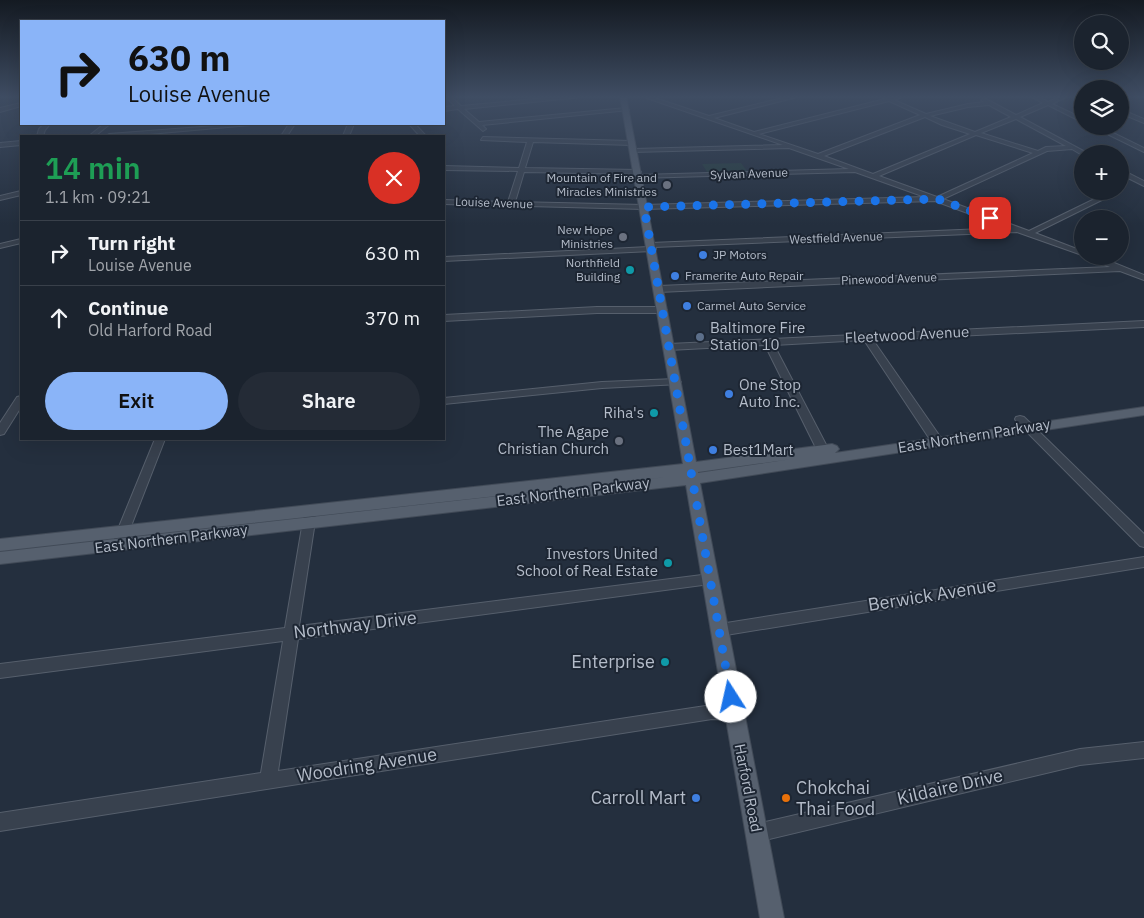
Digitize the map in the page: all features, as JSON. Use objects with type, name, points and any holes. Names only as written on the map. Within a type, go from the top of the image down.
[{"type":"main road","name":"Harford Road","points":[[631,139],[772,918]]},
{"type":"main road","name":"East Northern Parkway","points":[[1024,424],[1144,402]]},
{"type":"main road","name":"East Northern Parkway","points":[[0,545],[120,538],[691,474],[1024,424],[1144,411]]},
{"type":"main road","name":"East Northern Parkway","points":[[0,558],[120,538]]},
{"type":"street","points":[[483,139],[530,140],[633,147],[793,147]]},
{"type":"street","points":[[769,139],[1074,250]]},
{"type":"street","points":[[818,156],[865,139]]},
{"type":"street","points":[[873,176],[963,139]]},
{"type":"street","points":[[991,139],[1039,153]]},
{"type":"street","points":[[1058,139],[1073,147]]},
{"type":"street","points":[[1121,139],[1144,150]]},
{"type":"street","points":[[511,204],[530,140]]},
{"type":"street","points":[[0,145],[20,144]]},
{"type":"street","name":"Louise Avenue","points":[[445,202],[644,207],[938,199],[1050,148],[1073,147]]},
{"type":"street","name":"Sylvan Avenue","points":[[445,168],[520,169],[638,175],[859,171]]},
{"type":"street","points":[[1129,175],[1143,182]]},
{"type":"street","points":[[1129,187],[1143,182]]},
{"type":"street","points":[[0,198],[20,193]]},
{"type":"street","points":[[1030,233],[1100,200]]},
{"type":"street","name":"Westfield Avenue","points":[[445,259],[651,247],[1021,230]]},
{"type":"street","points":[[0,246],[20,241]]},
{"type":"street","points":[[1112,265],[1144,278]]},
{"type":"street","name":"Pinewood Avenue","points":[[659,289],[1120,268]]},
{"type":"street","points":[[445,318],[597,310],[663,310]]},
{"type":"street","name":"Fleetwood Avenue","points":[[669,347],[1144,324]]},
{"type":"street","points":[[866,337],[934,437]]},
{"type":"street","points":[[768,342],[825,455]]},
{"type":"street","points":[[445,401],[602,385],[676,382]]},
{"type":"street","points":[[0,431],[20,401]]},
{"type":"street","points":[[1024,424],[1144,542]]},
{"type":"street","points":[[120,538],[160,440]]},
{"type":"street","points":[[268,780],[310,517]]},
{"type":"street","name":"Berwick Avenue","points":[[720,630],[1144,562]]},
{"type":"street","name":"Northway Drive","points":[[0,671],[710,579]]},
{"type":"street","name":"Woodring Avenue","points":[[0,822],[712,712],[734,713]]},
{"type":"street","name":"Kildaire Drive","points":[[757,832],[1080,757],[1144,750]]},
{"type":"green space","points":[[741,163],[747,171],[707,172],[702,164]]},
{"type":"place","name":"Mountain of Fire and Miracles Ministries","points":[[667,185]]},
{"type":"place","name":"New Hope Ministries","points":[[623,237]]},
{"type":"place","name":"JP Motors","points":[[703,255]]},
{"type":"place","name":"Northfield Building","points":[[630,270]]},
{"type":"place","name":"Framerite Auto Repair","points":[[675,276]]},
{"type":"place","name":"Carmel Auto Service","points":[[687,306]]},
{"type":"place","name":"Baltimore Fire Station 10","points":[[700,337]]},
{"type":"place","name":"One Stop Auto Inc.","points":[[729,394]]},
{"type":"place","name":"Riha's","points":[[654,413]]},
{"type":"place","name":"The Agape Christian Church","points":[[619,441]]},
{"type":"place","name":"Best1Mart","points":[[713,450]]},
{"type":"place","name":"Investors United School of Real Estate","points":[[668,563]]},
{"type":"place","name":"Enterprise","points":[[665,662]]},
{"type":"place","name":"Carroll Mart","points":[[696,798]]},
{"type":"place","name":"Chokchai Thai Food","points":[[786,798]]},
{"type":"route","points":[[731,697],[644,207],[938,199],[990,218]]}]
